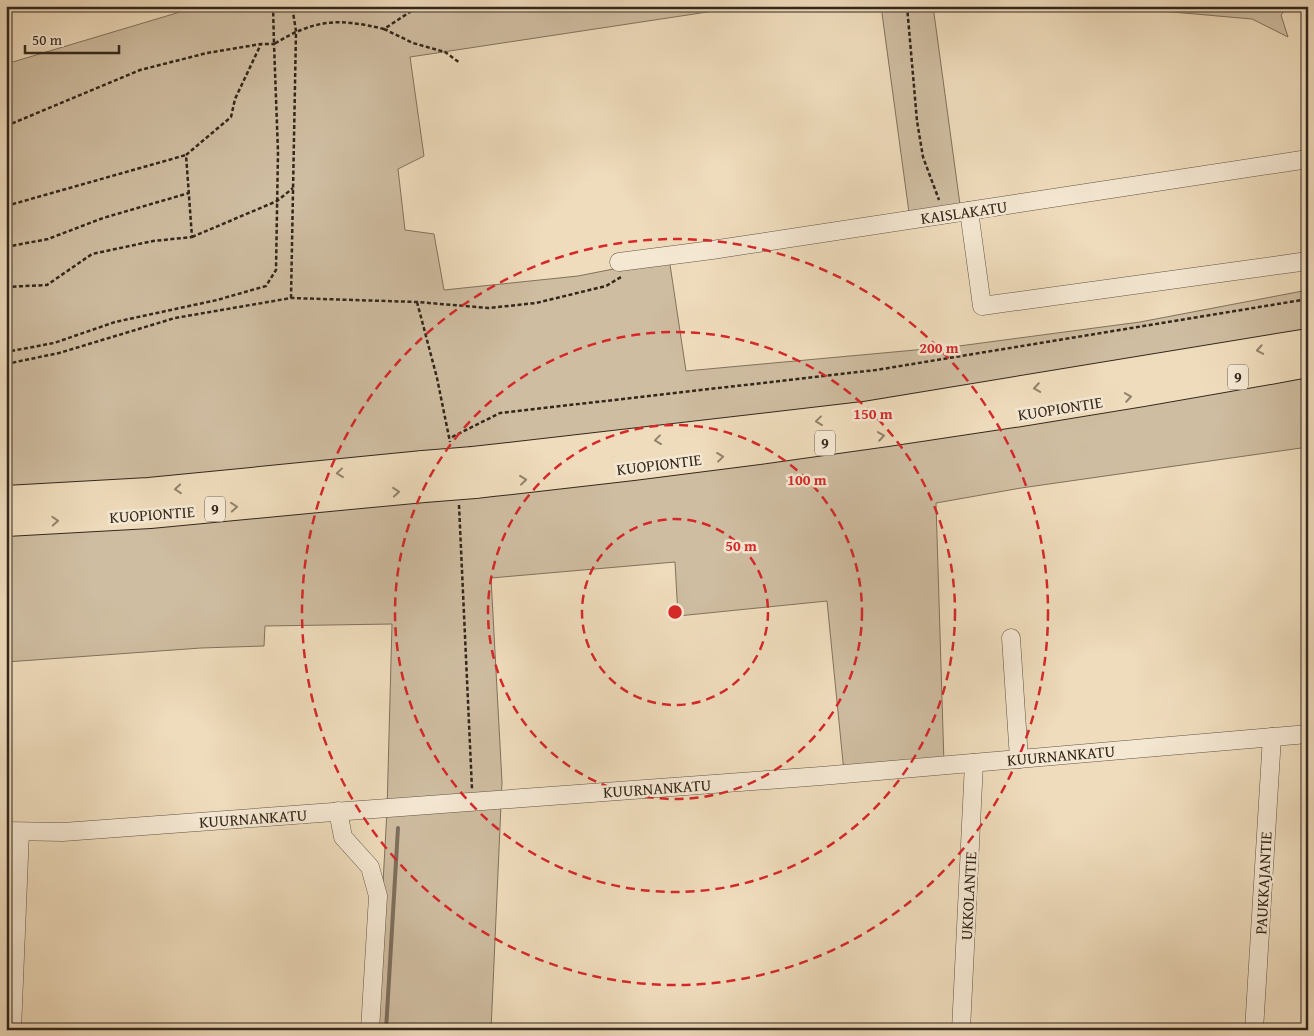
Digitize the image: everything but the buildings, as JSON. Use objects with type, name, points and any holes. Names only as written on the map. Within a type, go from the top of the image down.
[{"type":"highway","name":"KUOPIONTIE","points":[[469,483],[864,415],[1308,342]]},
{"type":"highway","name":"KUOPIONTIE","points":[[6,499],[424,477],[469,483],[645,467],[867,438],[1174,389],[1308,364]]},
{"type":"highway","name":"KUOPIONTIE","points":[[6,523],[150,515],[424,477]]},
{"type":"street","name":"KAISLAKATU","points":[[619,262],[1308,159]]},
{"type":"street","points":[[969,211],[982,306],[1308,261]]},
{"type":"street","points":[[1010,638],[1019,759]]},
{"type":"street","name":"KUURNANKATU","points":[[13,832],[63,832],[473,802],[974,763],[1308,734]]},
{"type":"street","name":"PAUKKAJANTIE","points":[[1254,1030],[1272,737]]},
{"type":"street","name":"UKKOLANTIE","points":[[961,1030],[974,763]]},
{"type":"street","points":[[338,811],[343,837],[370,866],[378,896],[370,1030]]},
{"type":"street","points":[[12,1030],[13,832]]},
{"type":"path","points":[[6,352],[54,343],[115,322],[217,300],[266,286],[276,270],[278,152],[273,6]]},
{"type":"path","points":[[291,298],[296,31],[292,6]]},
{"type":"path","points":[[384,29],[419,6]]},
{"type":"path","points":[[907,6],[920,139],[923,157],[939,200]]},
{"type":"path","points":[[6,126],[140,70],[207,53],[261,44],[274,44],[296,31],[331,21],[361,24],[384,29],[413,43],[445,52],[460,64]]},
{"type":"path","points":[[6,206],[186,155],[231,117],[235,99],[261,44]]},
{"type":"path","points":[[186,155],[192,237]]},
{"type":"path","points":[[6,287],[47,285],[92,254],[153,241],[192,237],[277,201],[294,188]]},
{"type":"path","points":[[6,247],[48,239],[103,218],[189,193]]},
{"type":"path","points":[[6,364],[59,354],[175,318],[291,298],[417,302],[490,308],[536,303],[606,286],[638,266],[638,260]]},
{"type":"path","points":[[452,437],[500,413],[876,370],[1308,299]]},
{"type":"path","points":[[417,302],[437,378],[451,446]]},
{"type":"path","points":[[469,483],[473,802]]},
{"type":"shaded area","points":[[190,6],[747,6],[410,57],[424,156],[398,169],[405,230],[434,234],[444,290],[578,276],[669,258],[686,371],[959,346],[1140,322],[1308,290],[1308,447],[1021,488],[936,503],[944,764],[844,772],[827,601],[678,616],[675,562],[491,578],[502,782],[491,1030],[375,1030],[387,810],[392,624],[265,626],[264,646],[201,648],[6,662],[6,64],[190,9]]},
{"type":"shaded area","points":[[881,6],[933,6],[961,212],[910,220]]},
{"type":"shaded area","points":[[1104,6],[1289,6],[1281,15],[1288,37],[1252,19]]},
{"type":"waterway","points":[[386,1030],[398,828]]}]
